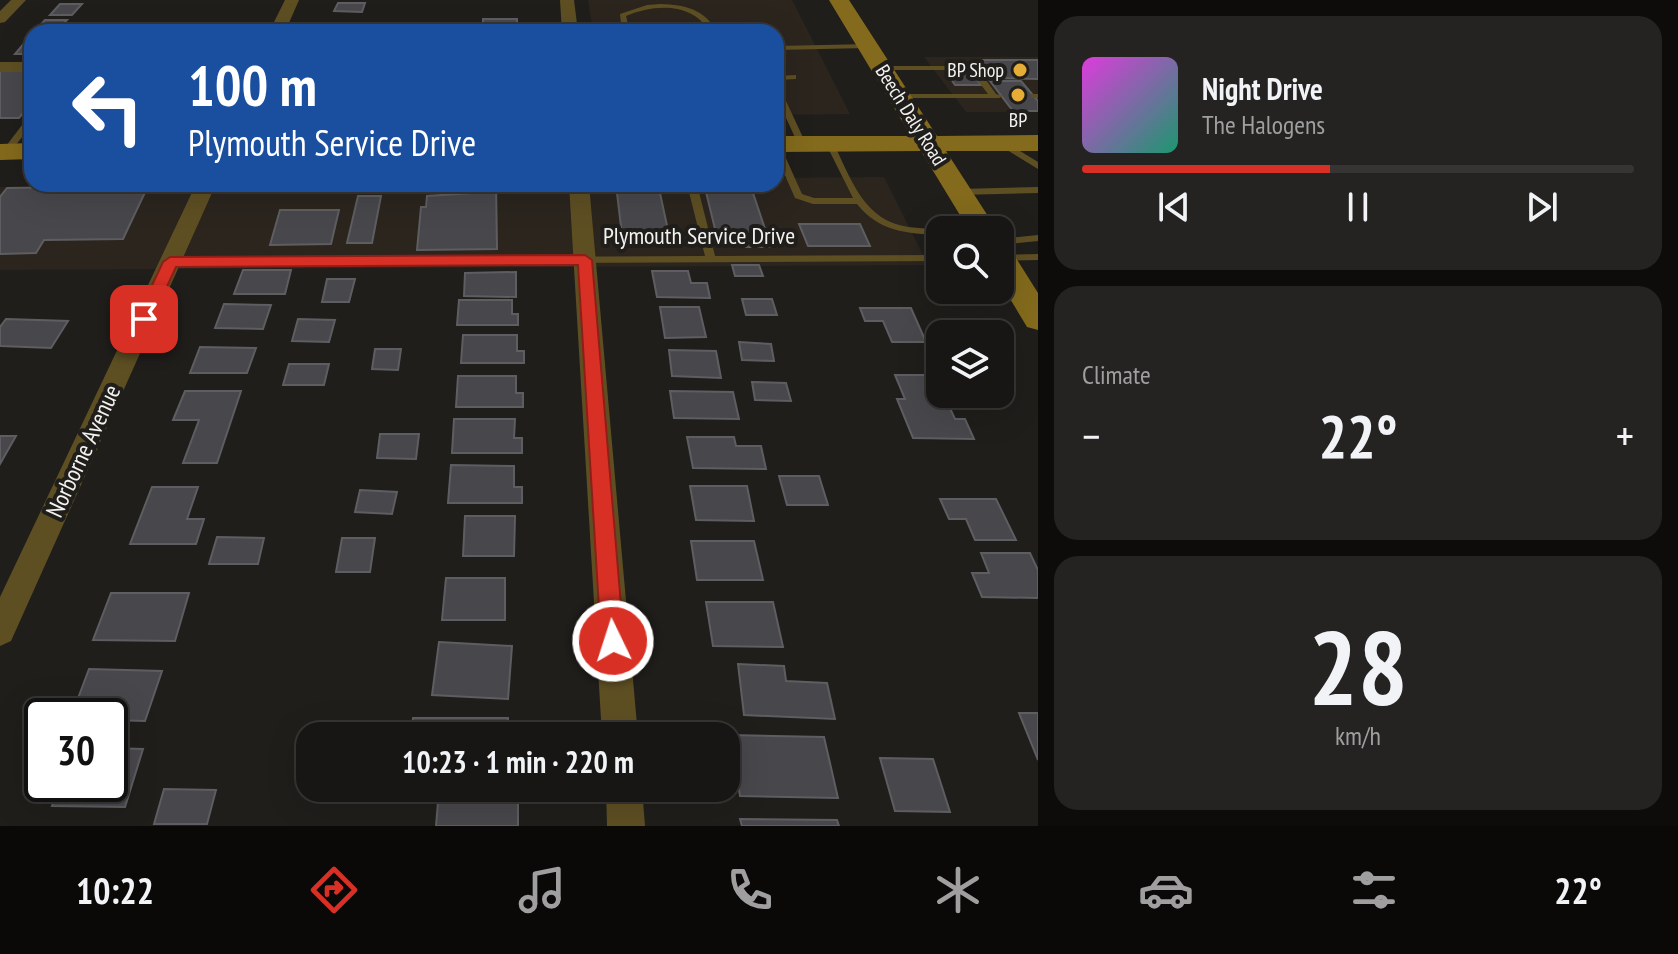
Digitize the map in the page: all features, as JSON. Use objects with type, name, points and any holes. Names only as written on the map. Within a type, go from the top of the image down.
[{"type":"main road","name":"Beech Daly Road","points":[[839,0],[974,216]]},
{"type":"main road","points":[[785,144],[1038,143]]},
{"type":"main road","points":[[3,152],[24,151]]},
{"type":"main road","points":[[1014,280],[1038,319]]},
{"type":"street","points":[[0,19],[19,0]]},
{"type":"street","points":[[281,24],[292,0]]},
{"type":"street","points":[[567,0],[569,24]]},
{"type":"street","points":[[0,67],[24,67]]},
{"type":"street","name":"Norborne Avenue","points":[[0,631],[202,192]]},
{"type":"street","points":[[580,192],[619,722]]},
{"type":"street","points":[[625,802],[626,826]]},
{"type":"lane","points":[[624,24],[622,15],[649,6],[699,6],[712,24]]},
{"type":"lane","points":[[784,48],[867,46]]},
{"type":"lane","points":[[881,68],[964,68],[978,75],[998,96],[899,96]]},
{"type":"lane","points":[[784,78],[793,77]]},
{"type":"lane","points":[[3,152],[24,127]]},
{"type":"lane","points":[[1002,143],[1038,166]]},
{"type":"lane","points":[[785,144],[798,196],[813,201],[860,201]]},
{"type":"lane","points":[[830,144],[866,213],[901,231],[926,232]]},
{"type":"lane","points":[[959,192],[1038,190]]},
{"type":"lane","points":[[694,192],[711,259]]},
{"type":"lane","points":[[1014,241],[1038,238]]},
{"type":"lane","points":[[1014,257],[1038,257]]},
{"type":"lane","name":"Plymouth Service Drive","points":[[170,262],[926,258]]},
{"type":"shaded area","points":[[588,0],[792,0],[850,114],[784,115],[784,24],[592,24]]},
{"type":"shaded area","points":[[924,57],[1038,57],[1038,112],[966,112]]},
{"type":"shaded area","points":[[884,177],[926,265],[0,270],[0,187],[24,187],[24,192],[784,192],[784,178]]},
{"type":"building","points":[[338,3],[365,3],[362,12],[334,11]]},
{"type":"building","points":[[60,4],[82,4],[72,15],[50,15]]},
{"type":"building","points":[[483,19],[517,19],[517,24],[483,24]]},
{"type":"building","points":[[45,20],[67,20],[63,24],[41,24]]},
{"type":"building","points":[[24,43],[24,54],[15,54]]},
{"type":"building","points":[[982,60],[1038,60],[1038,79],[996,78]]},
{"type":"building","points":[[0,71],[24,71],[24,112],[19,118],[0,118]]},
{"type":"building","points":[[947,73],[972,73],[981,85],[955,85]]},
{"type":"building","points":[[990,81],[1021,81],[1038,101],[1038,111],[1013,111]]},
{"type":"building","points":[[7,188],[24,188],[24,192],[145,192],[123,239],[44,240],[36,253],[0,254],[0,197]]},
{"type":"building","points":[[496,192],[497,249],[417,250],[421,207],[426,207],[427,196]]},
{"type":"building","points":[[706,192],[753,192],[771,247],[746,247],[742,233],[716,233]]},
{"type":"building","points":[[617,193],[660,193],[669,235],[622,235]]},
{"type":"building","points":[[358,196],[381,196],[372,243],[347,243]]},
{"type":"building","points":[[280,210],[339,210],[331,244],[270,245]]},
{"type":"building","points":[[799,224],[860,224],[870,246],[808,246]]},
{"type":"building","points":[[732,265],[759,265],[763,276],[735,276]]},
{"type":"building","points":[[243,270],[291,270],[285,294],[234,294]]},
{"type":"building","points":[[652,271],[688,271],[691,283],[707,283],[710,298],[657,297]]},
{"type":"building","points":[[516,272],[516,297],[464,296],[465,273]]},
{"type":"building","points":[[327,279],[355,279],[349,302],[322,302]]},
{"type":"building","points":[[742,299],[772,299],[777,315],[746,315]]},
{"type":"building","points":[[459,300],[512,300],[512,314],[518,314],[518,325],[457,325]]},
{"type":"building","points":[[224,304],[271,305],[263,329],[215,328]]},
{"type":"building","points":[[660,307],[699,307],[706,337],[665,338]]},
{"type":"building","points":[[860,308],[911,308],[926,342],[892,342],[883,321],[865,321]]},
{"type":"building","points":[[6,319],[68,321],[51,348],[0,346],[0,327]]},
{"type":"building","points":[[298,319],[335,320],[329,342],[292,341]]},
{"type":"building","points":[[463,335],[517,335],[517,351],[524,351],[524,363],[461,363]]},
{"type":"building","points":[[739,342],[771,344],[774,361],[742,360]]},
{"type":"building","points":[[200,347],[256,348],[247,373],[190,373]]},
{"type":"building","points":[[375,349],[401,349],[398,370],[372,369]]},
{"type":"building","points":[[669,350],[716,351],[721,378],[672,376]]},
{"type":"building","points":[[289,364],[329,364],[324,385],[283,385]]},
{"type":"building","points":[[895,375],[925,375],[926,408],[950,408],[955,419],[965,419],[974,439],[913,438],[897,399],[905,399]]},
{"type":"building","points":[[458,376],[516,376],[516,393],[523,393],[523,407],[456,407]]},
{"type":"building","points":[[752,382],[786,383],[791,401],[755,400]]},
{"type":"building","points":[[185,391],[241,391],[217,463],[183,463],[199,420],[173,420]]},
{"type":"building","points":[[670,391],[733,392],[739,419],[674,418]]},
{"type":"building","points":[[454,419],[515,419],[514,438],[522,438],[522,453],[452,453]]},
{"type":"building","points":[[380,434],[419,434],[416,459],[377,458]]},
{"type":"building","points":[[0,436],[16,436],[0,464]]},
{"type":"building","points":[[687,437],[734,437],[736,446],[761,446],[766,469],[693,468]]},
{"type":"building","points":[[451,465],[514,466],[514,487],[522,487],[522,503],[448,503]]},
{"type":"building","points":[[779,476],[819,476],[828,505],[787,505]]},
{"type":"building","points":[[690,486],[747,486],[754,521],[696,520]]},
{"type":"building","points":[[152,487],[198,487],[187,519],[204,519],[196,544],[130,544]]},
{"type":"building","points":[[360,490],[397,492],[392,514],[355,512]]},
{"type":"building","points":[[940,499],[996,499],[1016,540],[975,540],[966,519],[949,519]]},
{"type":"building","points":[[465,516],[515,516],[514,556],[463,556]]},
{"type":"building","points":[[217,537],[264,538],[258,564],[209,564]]},
{"type":"building","points":[[342,538],[375,538],[370,572],[336,572]]},
{"type":"building","points":[[691,541],[754,541],[763,580],[697,580]]},
{"type":"building","points":[[981,553],[1030,553],[1038,570],[1038,598],[982,597],[972,573],[989,573]]},
{"type":"building","points":[[446,578],[505,578],[505,620],[442,620]]},
{"type":"building","points":[[111,593],[189,593],[175,641],[93,640]]},
{"type":"building","points":[[706,602],[773,602],[783,647],[713,646]]},
{"type":"building","points":[[439,642],[512,646],[508,699],[432,695]]},
{"type":"building","points":[[738,664],[784,666],[786,681],[827,683],[835,719],[744,715]]},
{"type":"building","points":[[89,669],[162,671],[145,721],[128,721],[128,698],[78,698]]},
{"type":"building","points":[[1019,713],[1038,713],[1038,760]]},
{"type":"building","points":[[413,718],[508,718],[508,722],[413,722]]},
{"type":"building","points":[[740,735],[824,737],[838,798],[740,796]]},
{"type":"building","points":[[128,749],[143,749],[128,797]]},
{"type":"building","points":[[880,758],[933,759],[950,812],[895,811]]},
{"type":"building","points":[[164,789],[216,790],[207,824],[154,824]]},
{"type":"building","points":[[54,802],[127,802],[125,807],[52,806]]},
{"type":"building","points":[[438,802],[518,802],[518,826],[436,826]]},
{"type":"building","points":[[740,819],[837,820],[839,826],[742,826]]},
{"type":"place","name":"BP Shop","points":[[1020,70]]},
{"type":"place","name":"BP","points":[[1018,95]]},
{"type":"route","points":[[144,319],[170,262],[585,260],[613,641]]}]
